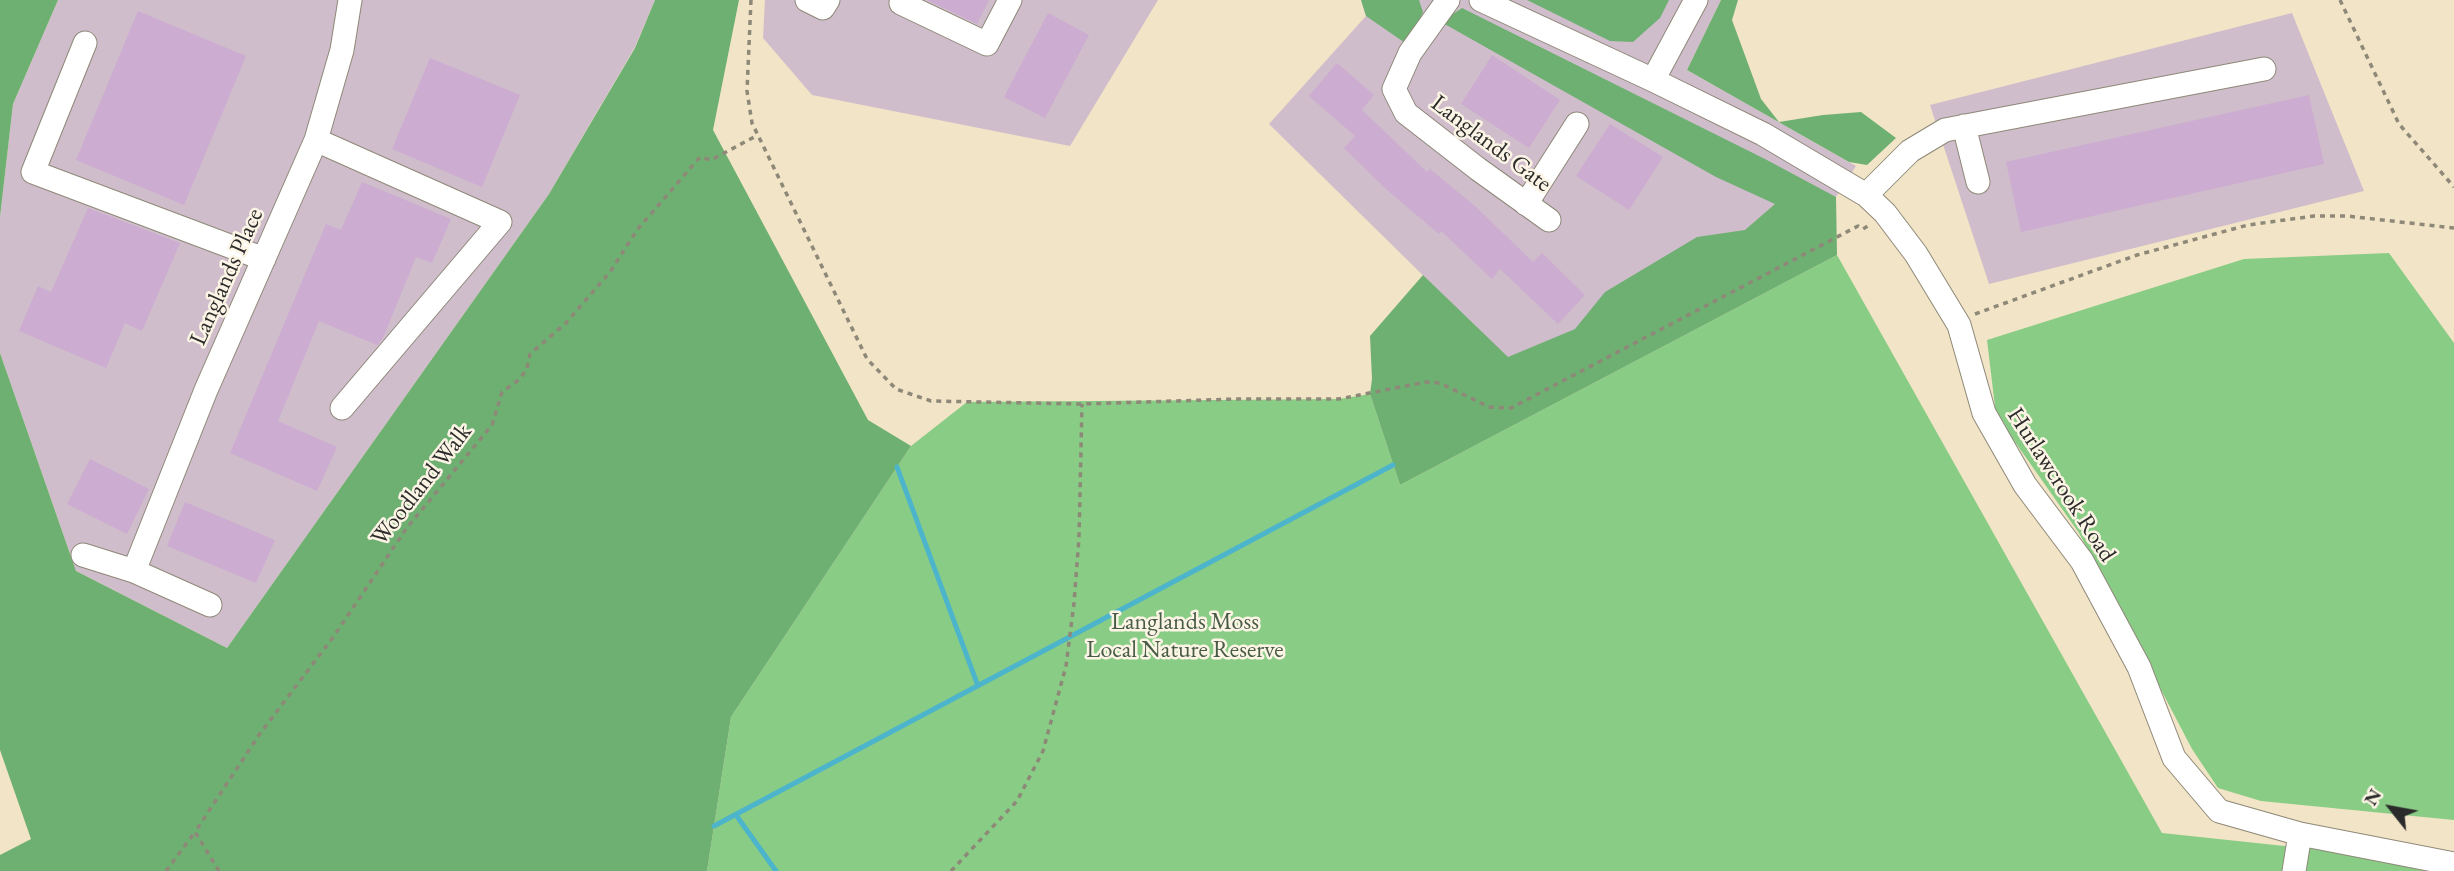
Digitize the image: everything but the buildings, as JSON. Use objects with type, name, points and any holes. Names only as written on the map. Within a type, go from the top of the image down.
[{"type":"street","name":"Langlands Place","points":[[134,571],[206,390],[316,140],[342,50],[350,0]]},
{"type":"street","points":[[807,0],[823,8],[828,0]]},
{"type":"street","points":[[901,3],[987,44],[1010,0]]},
{"type":"street","name":"Langlands Gate","points":[[1448,0],[1410,53],[1394,89],[1406,113],[1549,220]]},
{"type":"street","name":"Hurlawcrook Road","points":[[1481,0],[1763,134],[1866,195],[1885,213],[1916,254],[1959,325],[1984,413],[2025,485],[2082,561],[2138,667],[2174,758],[2219,811],[2300,834],[2454,864]]},
{"type":"street","points":[[1653,80],[1696,0]]},
{"type":"street","points":[[85,43],[33,172],[264,258]]},
{"type":"street","points":[[1866,195],[1910,150],[1945,130],[2264,69]]},
{"type":"street","points":[[1526,204],[1577,124]]},
{"type":"street","points":[[1964,126],[1978,182]]},
{"type":"street","points":[[316,140],[500,222],[342,408]]},
{"type":"street","points":[[83,555],[134,571],[210,605]]},
{"type":"street","points":[[2294,871],[2300,834]]},
{"type":"path","points":[[751,0],[747,91],[752,122],[867,359],[896,389],[931,401],[1083,404],[1339,399],[1390,389]]},
{"type":"path","points":[[2340,0],[2399,124],[2454,187]]},
{"type":"path","name":"Woodland Walk","points":[[195,832],[259,735],[334,636],[405,529],[492,425],[502,392],[520,379],[527,368],[530,354],[565,324],[610,272],[637,230],[701,157],[711,160],[758,135]]},
{"type":"path","points":[[951,871],[1017,801],[1043,751],[1066,666],[1074,603],[1083,404]]},
{"type":"path","points":[[166,871],[195,832],[219,871]]},
{"type":"shaded area","points":[[58,0],[655,0],[635,47],[549,194],[227,648],[76,571],[0,353],[0,217],[13,104]]},
{"type":"shaded area","points":[[765,0],[1158,0],[1070,146],[812,95],[763,38]]},
{"type":"shaded area","points":[[1361,0],[1721,0],[1687,70],[1856,166],[1815,229],[1507,358],[1269,124],[1366,16]]},
{"type":"shaded area","points":[[2292,13],[2364,191],[1989,284],[1930,105]]},
{"type":"green space","points":[[0,0],[58,0],[13,104],[0,217]]},
{"type":"green space","points":[[655,0],[739,0],[713,130],[868,420],[911,446],[731,717],[707,871],[0,871],[0,855],[31,839],[0,750],[0,353],[76,571],[227,648],[549,194],[635,48]]},
{"type":"green space","points":[[1361,0],[1419,0],[1423,12],[1408,45],[1366,16]]},
{"type":"green space","points":[[1527,0],[1669,0],[1660,18],[1633,42],[1610,41]]},
{"type":"green space","points":[[1721,0],[1738,0],[1732,20],[1761,99],[1779,122],[1861,112],[1896,138],[1867,165],[1849,162],[1687,70]]},
{"type":"green space","points":[[1462,8],[1836,197],[1837,255],[1400,485],[1370,394],[1370,336],[1423,275],[1508,357],[1575,329],[1605,292],[1697,237],[1745,230],[1775,204],[1716,177],[1441,22]]},
{"type":"green space","points":[[2389,253],[2454,343],[2454,820],[2261,801],[2218,788],[2192,749],[2079,533],[1996,415],[1987,340],[2244,259]]},
{"type":"green space","name":"Langlands Moss Local Nature Reserve","points":[[1837,255],[2162,833],[2454,864],[2454,871],[707,871],[731,717],[911,446],[967,402],[1339,399],[1370,394],[1400,485]]},
{"type":"waterway","points":[[714,826],[1393,465]]},
{"type":"waterway","points":[[897,467],[978,686]]},
{"type":"waterway","points":[[736,815],[776,871]]}]
